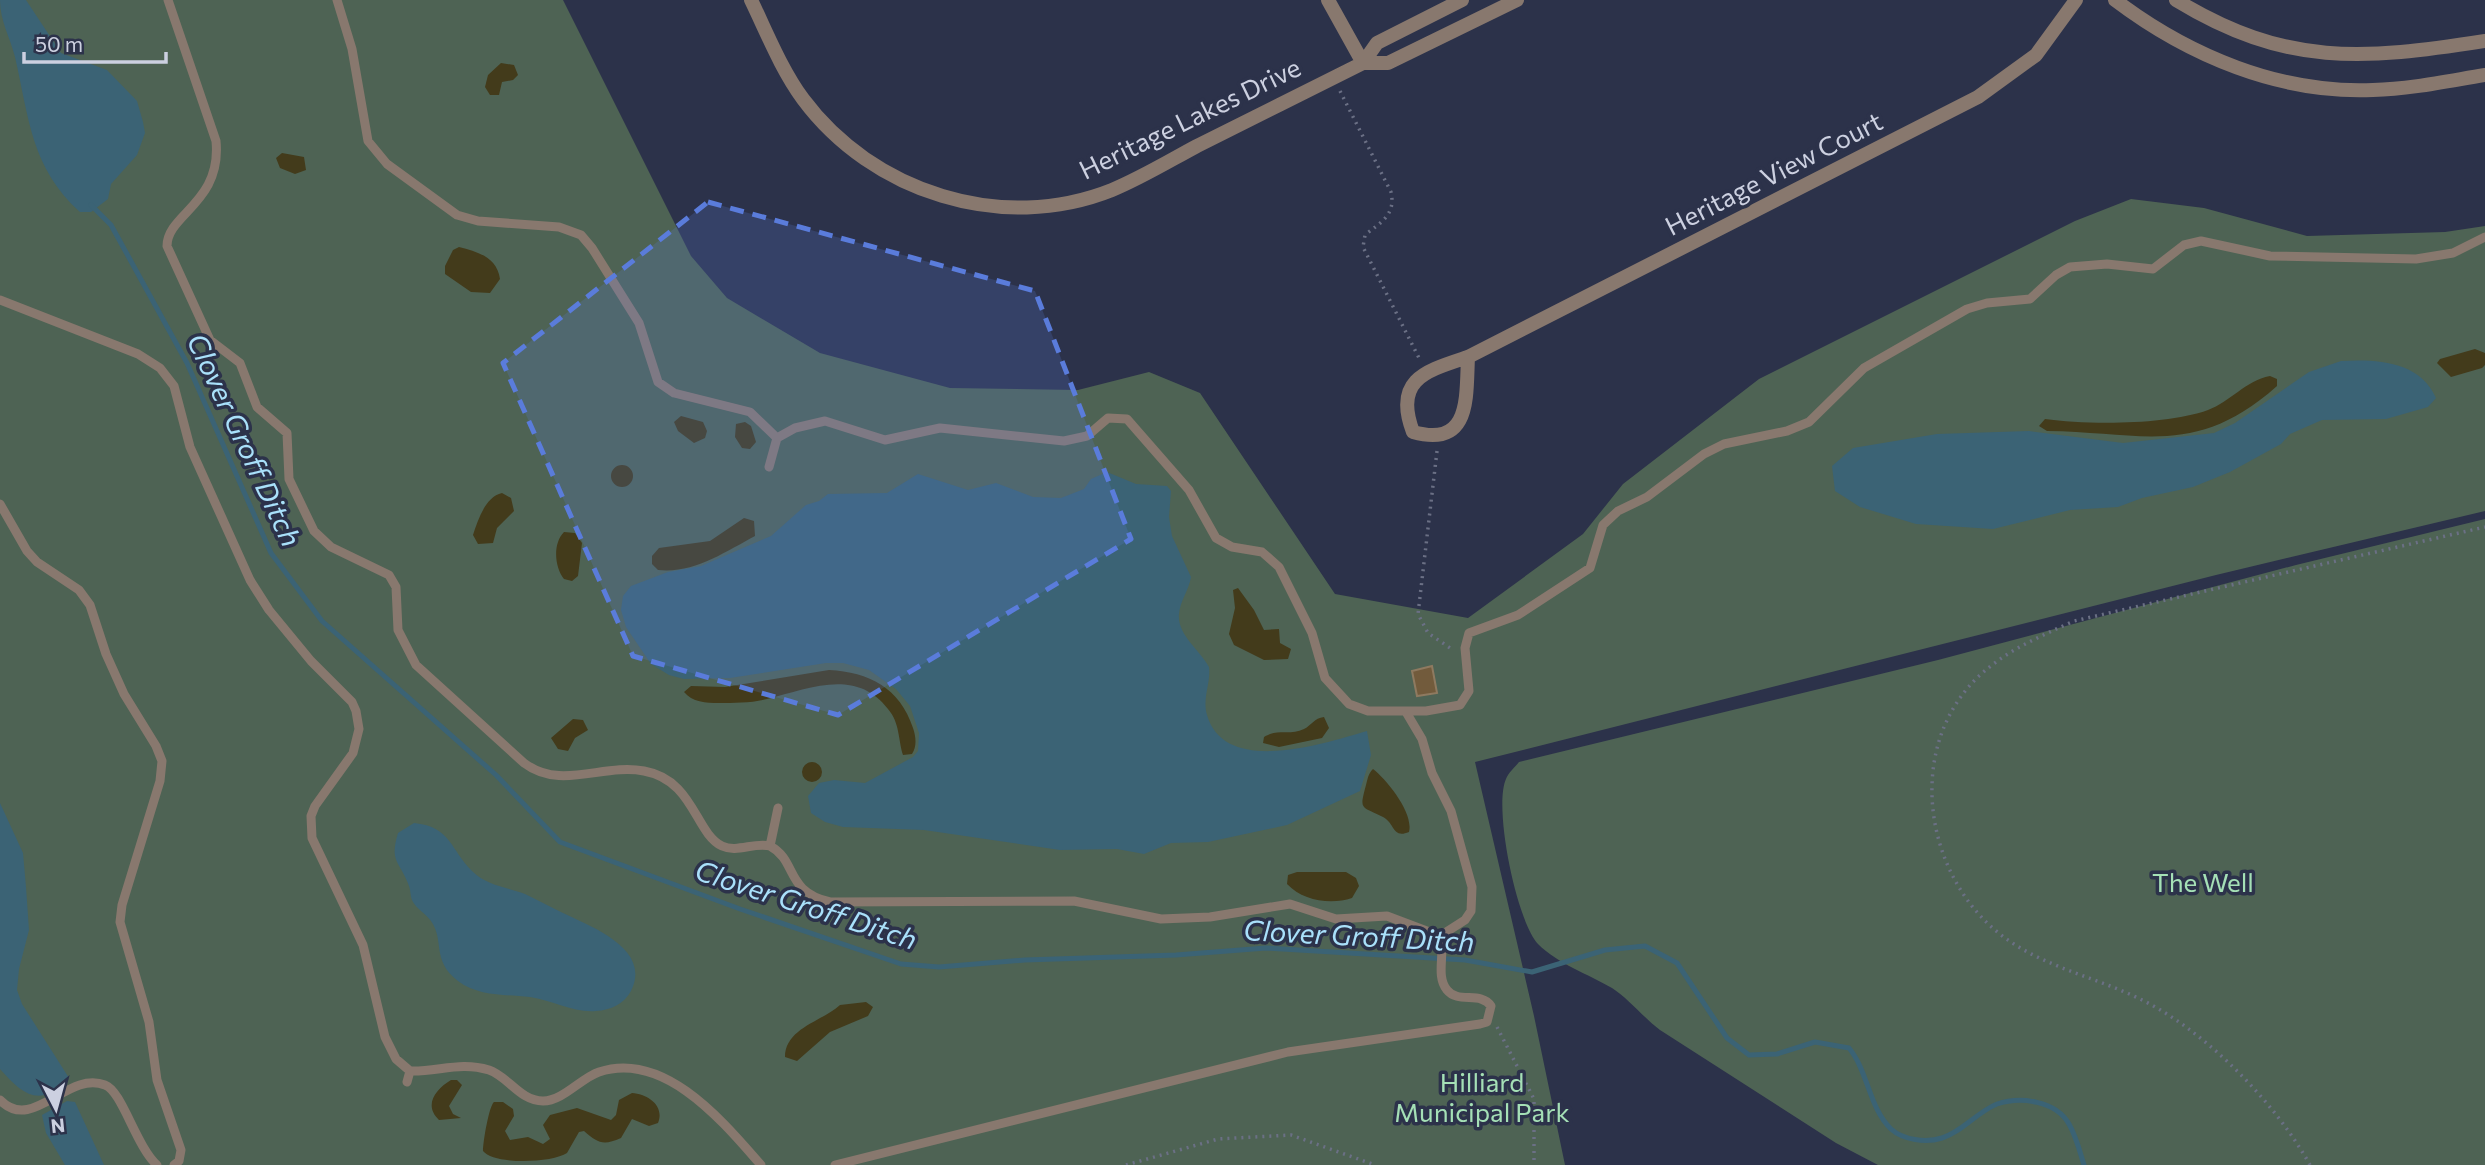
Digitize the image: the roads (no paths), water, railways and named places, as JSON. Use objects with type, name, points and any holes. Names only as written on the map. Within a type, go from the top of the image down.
[{"type":"street","name":"Heritage Lakes Drive","points":[[751,0],[793,83],[839,139],[879,169],[924,190],[1002,206],[1058,204],[1111,190],[1363,63],[1377,43],[1462,0]]},
{"type":"street","points":[[1328,0],[1363,63]]},
{"type":"street","name":"Heritage Lakes Drive","points":[[1363,63],[1388,64],[1517,0]]},
{"type":"street","name":"Heritage View Court","points":[[1468,357],[1465,408],[1460,421],[1445,435],[1413,432],[1408,418],[1410,387],[1426,371],[1468,357],[1978,97],[2036,55],[2076,0]]},
{"type":"street","points":[[2115,0],[2207,55],[2254,74],[2296,85],[2375,90],[2485,75]]},
{"type":"street","points":[[2176,0],[2249,37],[2326,55],[2388,55],[2485,41]]},
{"type":"lane","points":[[167,0],[210,117],[218,160],[209,186],[194,207],[169,232],[167,246],[210,340],[240,363],[257,407],[287,433],[289,479],[314,531],[331,547],[389,575],[396,587],[398,630],[416,665],[531,769],[568,777],[636,770],[653,773],[688,799],[711,836],[721,846],[770,846],[781,857],[799,887],[807,894],[830,902],[1086,901],[1161,919],[1220,916],[1290,904],[1336,919],[1387,916],[1440,936]]},
{"type":"lane","points":[[337,0],[352,49],[368,141],[387,164],[446,210],[469,220],[559,227],[581,235],[592,248],[639,324],[658,382],[674,393],[750,412],[777,438]]},
{"type":"lane","points":[[769,467],[777,438],[794,428],[825,421],[885,440],[940,428],[1064,441],[1087,436],[1108,418],[1127,419],[1189,490],[1216,538],[1232,547],[1262,552],[1279,567],[1312,633],[1321,668],[1331,687],[1359,709],[1406,712],[1460,705],[1469,691],[1465,648],[1469,634],[1518,615],[1590,568],[1603,525],[1618,511],[1647,497],[1704,454],[1724,444],[1787,431],[1809,422],[1864,368],[1967,309],[1987,303],[2030,299],[2056,275],[2070,267],[2107,264],[2153,270],[2177,249],[2193,242],[2216,243],[2270,256],[2416,259],[2453,253],[2485,237]]},
{"type":"lane","points":[[0,300],[129,350],[150,361],[169,378],[179,397],[197,464],[250,580],[269,610],[311,661],[352,702],[359,720],[356,745],[315,806],[311,817],[312,838],[363,945],[385,1037],[396,1059],[410,1071],[454,1065],[479,1068],[501,1075],[528,1098],[547,1101],[598,1072],[619,1070],[648,1073],[689,1092],[706,1104],[761,1165]]},
{"type":"lane","points":[[0,504],[27,551],[37,562],[85,597],[124,694],[150,733],[162,761],[160,781],[122,905],[120,922],[149,1022],[155,1070],[164,1106],[181,1150],[179,1161],[174,1165]]},
{"type":"lane","points":[[1406,712],[1422,739],[1432,773],[1451,811],[1472,887],[1471,911],[1465,920],[1440,936]]},
{"type":"lane","points":[[770,846],[778,808]]},
{"type":"lane","points":[[835,1165],[1288,1052],[1487,1022],[1492,1014],[1488,1001],[1454,996],[1446,989],[1442,973],[1440,936]]},
{"type":"lane","points":[[407,1082],[410,1071]]},
{"type":"lane","points":[[0,1100],[8,1108],[22,1111],[78,1086],[105,1085],[113,1089],[140,1145],[158,1165]]},
{"type":"water","points":[[0,0],[26,0],[61,53],[107,70],[137,101],[145,133],[137,155],[111,184],[108,199],[91,212],[80,212],[51,178],[42,160],[34,141]]},
{"type":"water","points":[[2341,361],[2396,365],[2419,376],[2436,398],[2428,407],[2386,419],[2322,420],[2290,434],[2281,444],[2230,472],[2193,487],[2142,498],[2118,507],[2070,510],[1993,529],[1916,524],[1860,507],[1835,491],[1832,466],[1853,448],[1937,434],[2029,431],[2123,443],[2214,433],[2235,423],[2309,372]]},
{"type":"water","points":[[1107,472],[1136,484],[1167,486],[1171,491],[1169,517],[1172,536],[1191,577],[1180,609],[1179,622],[1185,636],[1209,667],[1206,709],[1217,734],[1234,745],[1254,750],[1278,751],[1303,748],[1367,731],[1371,755],[1360,791],[1287,825],[1208,842],[1171,843],[1144,854],[1117,849],[1060,850],[924,830],[843,827],[825,822],[811,813],[808,796],[819,783],[834,780],[865,783],[913,757],[918,751],[919,733],[910,706],[896,689],[869,670],[843,663],[826,663],[730,678],[684,679],[669,675],[651,664],[626,627],[621,610],[623,596],[631,586],[668,572],[701,566],[771,536],[806,505],[819,501],[828,494],[887,493],[918,474],[968,490],[996,483],[1033,497],[1061,498],[1084,489],[1091,479]]},
{"type":"water","points":[[0,803],[23,853],[29,930],[19,969],[17,990],[22,1004],[69,1078],[59,1088],[40,1096],[32,1095],[16,1086],[0,1069]]},
{"type":"water","points":[[414,823],[426,825],[443,834],[472,871],[484,880],[525,894],[589,925],[616,942],[633,963],[635,976],[628,996],[612,1008],[588,1011],[530,997],[475,990],[458,981],[444,966],[435,928],[413,902],[406,878],[395,856],[398,833]]},
{"type":"water","points":[[67,1101],[75,1102],[104,1165],[65,1165],[46,1133],[42,1115]]},
{"type":"waterway","name":"Clover Groff Ditch","points":[[91,205],[111,225],[187,363],[271,553],[322,621],[496,775],[560,842],[740,909],[901,964],[939,967],[1266,948],[1465,960],[1532,972],[1605,950],[1645,946],[1677,963],[1727,1038],[1749,1055],[1777,1054],[1815,1042],[1849,1048],[1878,1111],[1891,1129],[1902,1136],[1936,1140],[1956,1131],[1997,1104],[2037,1102],[2056,1110],[2069,1124],[2084,1165]]},
{"type":"park label","name":"The Well","points":[[2203,883]]},
{"type":"park label","name":"Hilliard Municipal Park","points":[[1482,1098]]}]
